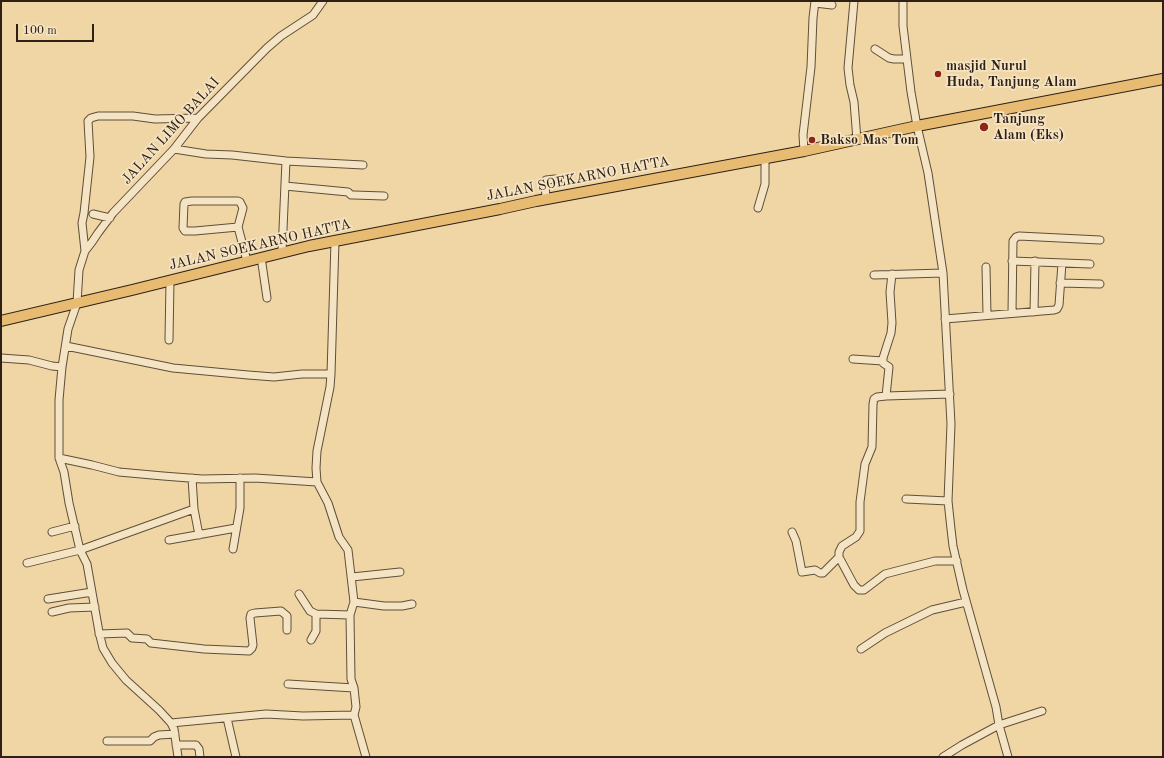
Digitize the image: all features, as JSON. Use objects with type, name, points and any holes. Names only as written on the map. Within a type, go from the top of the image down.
[{"type":"highway","name":"JALAN SOEKARNO HATTA","points":[[1,321],[282,252],[546,199],[804,151],[917,126],[1163,79]]},
{"type":"street","name":"JALAN LIMO BALAI","points":[[171,723],[126,680],[112,663],[103,648],[99,634],[87,564],[80,550],[68,503],[64,472],[59,458],[59,400],[68,329],[77,303],[79,270],[85,251],[98,232],[174,149],[198,118],[267,48],[281,36],[313,15],[323,1]]},
{"type":"street","points":[[854,1],[848,68],[854,102],[857,140]]},
{"type":"street","points":[[903,1],[903,26],[907,59],[917,126],[928,173],[943,273],[951,424],[948,501],[951,529],[956,561],[966,602],[996,707],[999,725],[1008,757]]},
{"type":"street","points":[[804,151],[803,135],[811,67],[815,2],[832,5]]},
{"type":"street","points":[[875,49],[889,58],[907,59]]},
{"type":"street","points":[[85,251],[82,223],[90,157],[88,121],[90,118],[98,116],[133,116],[155,119],[198,118]]},
{"type":"street","points":[[174,149],[286,161],[363,165]]},
{"type":"street","points":[[758,208],[765,184],[765,158]]},
{"type":"street","points":[[282,252],[286,161]]},
{"type":"street","points":[[546,199],[545,182],[546,180],[554,179]]},
{"type":"street","points":[[285,186],[348,192],[354,195],[384,196]]},
{"type":"street","points":[[238,226],[185,231],[183,228],[184,204],[185,202],[240,202],[243,208],[238,226],[247,261]]},
{"type":"street","points":[[93,214],[110,218]]},
{"type":"street","points":[[1012,314],[1012,261],[1014,239],[1019,236],[1100,240]]},
{"type":"street","points":[[335,241],[330,387],[317,450],[316,468],[317,482],[328,503],[339,537],[348,550],[354,602],[350,615],[351,679],[354,688],[356,706],[354,715],[366,757]]},
{"type":"street","points":[[261,257],[267,298]]},
{"type":"street","points":[[1012,261],[1090,264]]},
{"type":"street","points":[[1034,312],[1035,262]]},
{"type":"street","points":[[945,319],[1057,309],[1059,305],[1062,263]]},
{"type":"street","points":[[986,267],[987,315]]},
{"type":"street","points":[[874,275],[943,273]]},
{"type":"street","points":[[883,361],[891,333],[892,323],[890,292],[892,274]]},
{"type":"street","points":[[169,340],[170,280]]},
{"type":"street","points":[[1060,283],[1100,284]]},
{"type":"street","points":[[66,346],[181,369],[248,376],[274,377],[302,374],[331,374]]},
{"type":"street","points":[[1,358],[29,360],[62,367]]},
{"type":"street","points":[[852,359],[883,361],[883,363],[889,367],[886,396]]},
{"type":"street","points":[[950,394],[886,396],[877,397],[874,400],[872,447],[865,464],[860,502],[860,531],[856,537],[840,548],[839,557],[854,585],[859,590],[864,590],[885,574],[935,561],[956,561]]},
{"type":"street","points":[[59,458],[118,472],[202,479],[255,478],[317,482]]},
{"type":"street","points":[[192,478],[194,509],[199,535]]},
{"type":"street","points":[[233,549],[240,508],[240,478]]},
{"type":"street","points":[[906,499],[948,501]]},
{"type":"street","points":[[27,563],[80,550],[194,509]]},
{"type":"street","points":[[52,532],[75,526]]},
{"type":"street","points":[[170,540],[236,528]]},
{"type":"street","points":[[792,532],[796,541],[802,572],[815,570],[823,573],[839,557]]},
{"type":"street","points":[[352,577],[400,572]]},
{"type":"street","points":[[48,600],[92,592]]},
{"type":"street","points":[[299,594],[310,611],[316,614],[350,615]]},
{"type":"street","points":[[354,602],[384,606],[402,606],[412,604]]},
{"type":"street","points":[[861,649],[885,633],[932,610],[966,602]]},
{"type":"street","points":[[52,612],[69,608],[95,607]]},
{"type":"street","points":[[99,634],[127,633],[132,638],[147,639],[151,643],[204,649],[249,651],[253,645],[250,618],[251,614],[281,611],[288,616],[287,630]]},
{"type":"street","points":[[311,640],[316,630],[316,614]]},
{"type":"street","points":[[288,684],[354,688]]},
{"type":"street","points":[[943,757],[999,725],[1042,711]]},
{"type":"street","points":[[178,757],[175,734],[171,723],[266,714],[303,716],[354,715]]},
{"type":"street","points":[[226,718],[236,757]]},
{"type":"street","points":[[107,741],[150,741],[159,735],[175,734]]},
{"type":"street","points":[[176,745],[196,745],[199,749],[200,757]]},
{"type":"place","name":"masjid Nurul Huda, Tanjung Alam","points":[[938,74]]},
{"type":"place","name":"Tanjung Alam (Eks)","points":[[984,127]]},
{"type":"place","name":"Bakso Mas Tom","points":[[812,140]]}]
